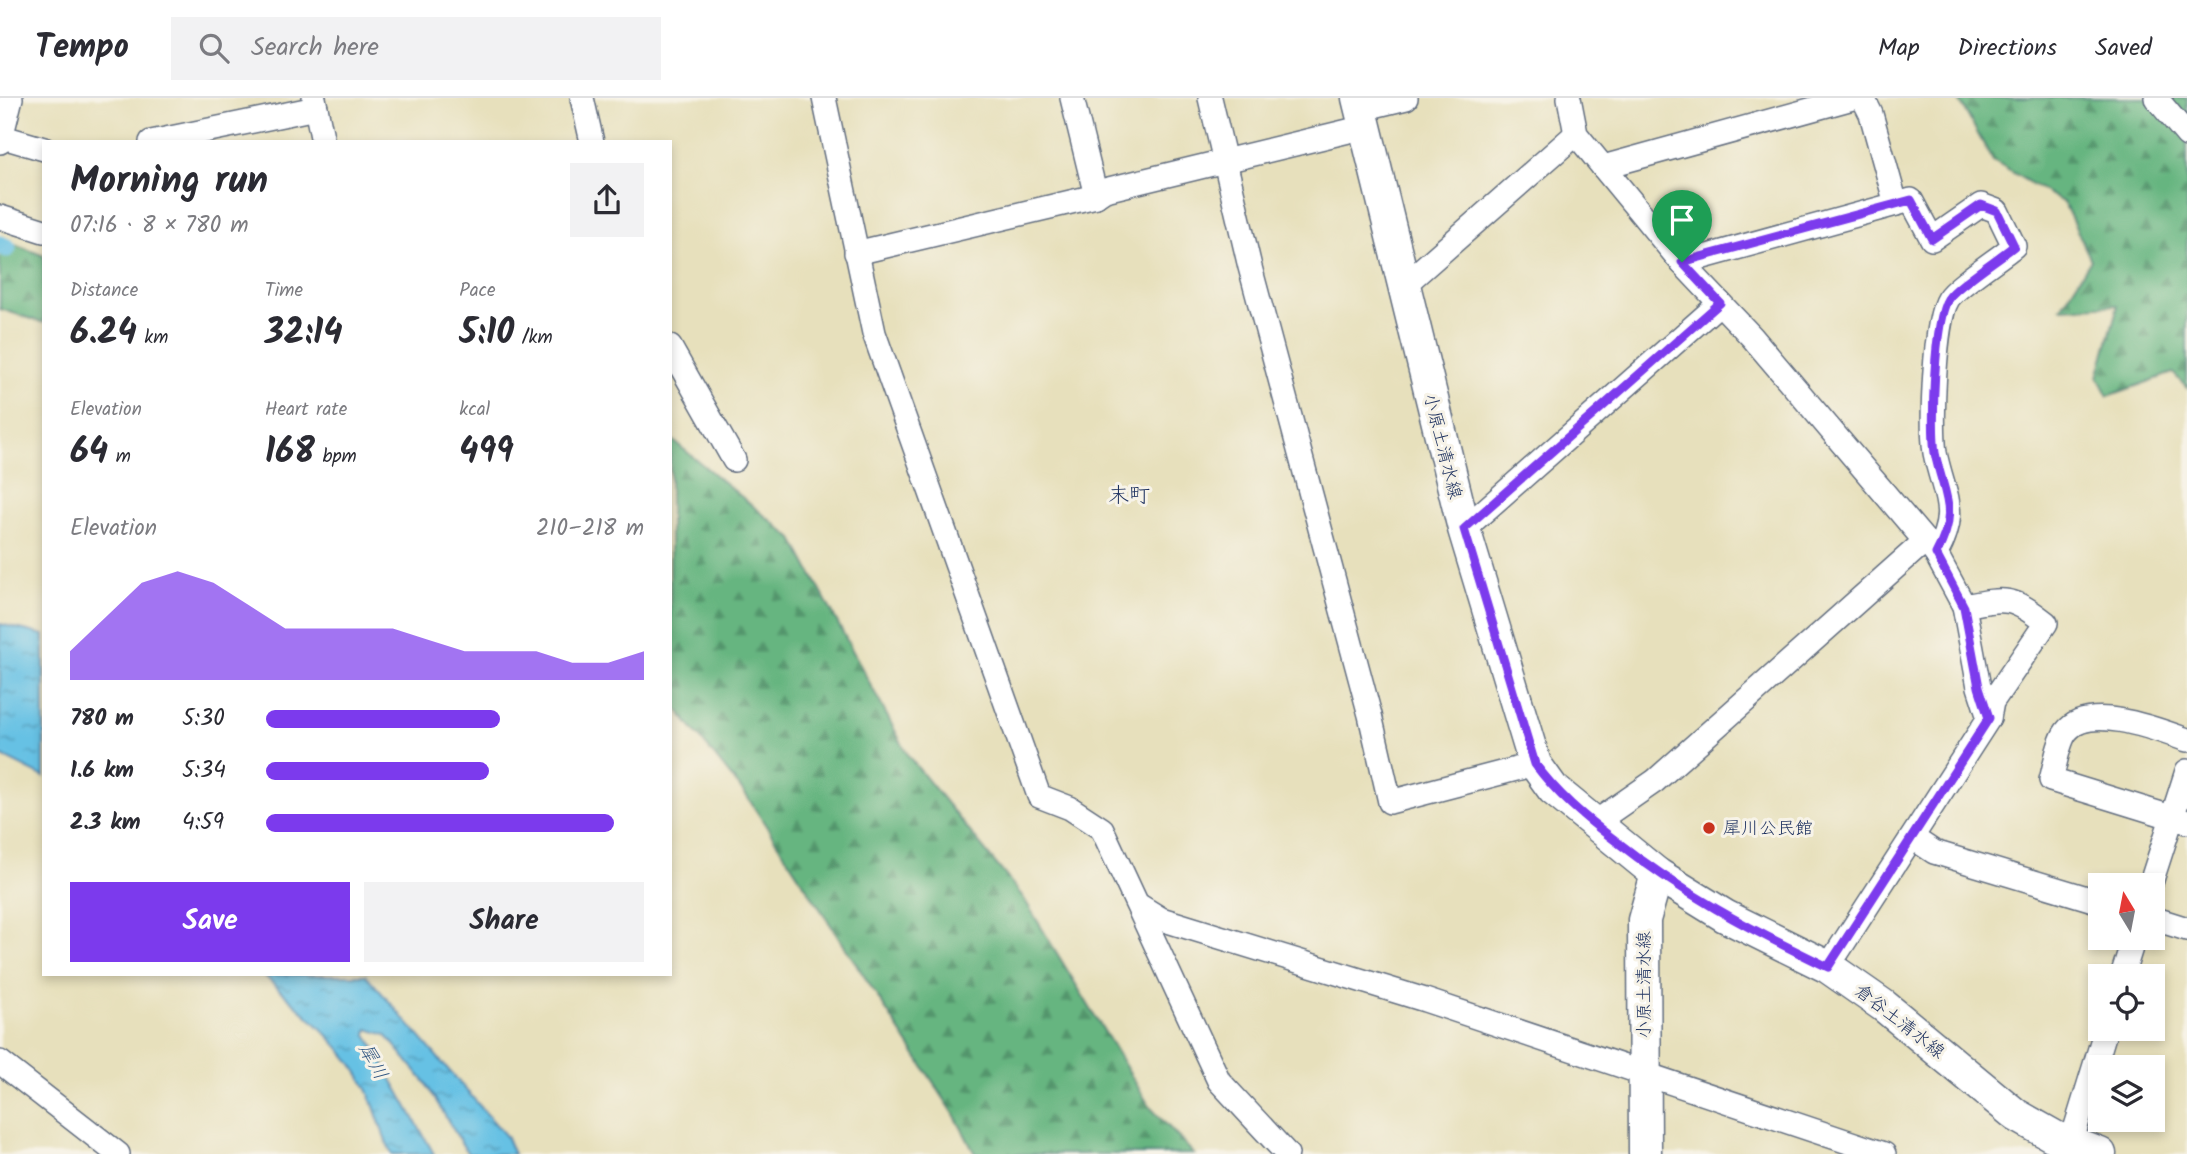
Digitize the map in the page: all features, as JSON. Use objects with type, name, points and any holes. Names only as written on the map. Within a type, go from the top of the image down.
[{"type":"main road","name":"小原土清水線","points":[[1362,112],[1464,529],[1535,764],[1553,789],[1657,874],[1644,920],[1645,1154]]},
{"type":"main road","name":"倉谷土清水線","points":[[1657,874],[1725,916],[1828,967],[1884,1006],[2016,1115],[2071,1143],[2100,1154]]},
{"type":"street","points":[[11,98],[1,139],[42,149]]},
{"type":"street","points":[[582,98],[592,140]]},
{"type":"street","points":[[824,98],[874,333],[1039,796],[1070,808],[1102,829],[1219,1081],[1287,1154]]},
{"type":"street","points":[[1072,98],[1096,197]]},
{"type":"street","points":[[1210,98],[1250,267],[1367,703],[1390,802],[1535,764]]},
{"type":"street","points":[[856,253],[1096,197],[1105,190],[1227,161],[1406,98]]},
{"type":"street","points":[[1569,98],[1577,134],[1603,167],[1682,262],[1931,548],[1964,607],[1979,687],[1989,718]]},
{"type":"street","points":[[1603,167],[1853,98]]},
{"type":"street","points":[[1863,98],[1871,114],[1896,204]]},
{"type":"street","points":[[2156,98],[2187,135]]},
{"type":"street","points":[[159,140],[316,103],[324,140]]},
{"type":"street","points":[[1403,286],[1577,134]]},
{"type":"street","points":[[1593,824],[1655,781],[1948,532],[1950,510],[1935,450],[1936,351],[1948,299],[2014,246],[1997,211],[1981,205],[1932,239],[1911,200],[1682,262]]},
{"type":"street","points":[[0,217],[42,230]]},
{"type":"street","points":[[1464,529],[1720,303]]},
{"type":"street","points":[[672,351],[734,460]]},
{"type":"street","points":[[1828,967],[1989,718],[1992,702],[2046,623],[2022,604],[2005,598],[1964,607]]},
{"type":"street","points":[[2180,820],[2051,780],[2066,732],[2086,718],[2134,722],[2187,740]]},
{"type":"street","points":[[2156,873],[2180,820],[2187,771]]},
{"type":"street","points":[[1913,838],[1934,852],[2088,898]]},
{"type":"street","points":[[1140,906],[1175,924],[1645,1072],[1884,1154]]},
{"type":"street","points":[[2165,922],[2187,929]]},
{"type":"street","points":[[2071,1143],[2102,1041]]},
{"type":"street","points":[[0,1062],[118,1154]]},
{"type":"green space","points":[[1958,98],[2187,98],[2187,388],[2173,373],[2108,396],[2098,377],[2118,305],[2061,308],[2091,260],[2064,203],[1993,161]]},
{"type":"green space","points":[[0,238],[42,255],[42,322],[0,309]]},
{"type":"green space","points":[[672,440],[793,539],[909,757],[1023,897],[1150,1107],[1194,1154],[975,1154],[954,1114],[746,795],[672,703]]},
{"type":"water","points":[[0,624],[42,634],[42,776],[0,755]]},
{"type":"water","name":"犀川","points":[[265,976],[367,976],[506,1136],[514,1154],[468,1154],[425,1082],[386,1035],[368,1029],[366,1033],[434,1154],[392,1154],[364,1083],[343,1053]]},
{"type":"waterway","points":[[0,245],[7,248]]},
{"type":"place","name":"犀川公民館","points":[[1709,828]]},
{"type":"district","name":"末町","points":[[1129,495]]},
{"type":"route","points":[[1911,200],[1932,239],[1981,205],[1997,211],[2014,246],[1948,299],[1936,351],[1935,450],[1950,510],[1948,532],[1936,554],[1964,607],[1979,687],[1989,718],[1828,967],[1725,916],[1657,874],[1553,789],[1535,764],[1464,529],[1636,381],[1720,303],[1682,262],[1911,200]]}]
